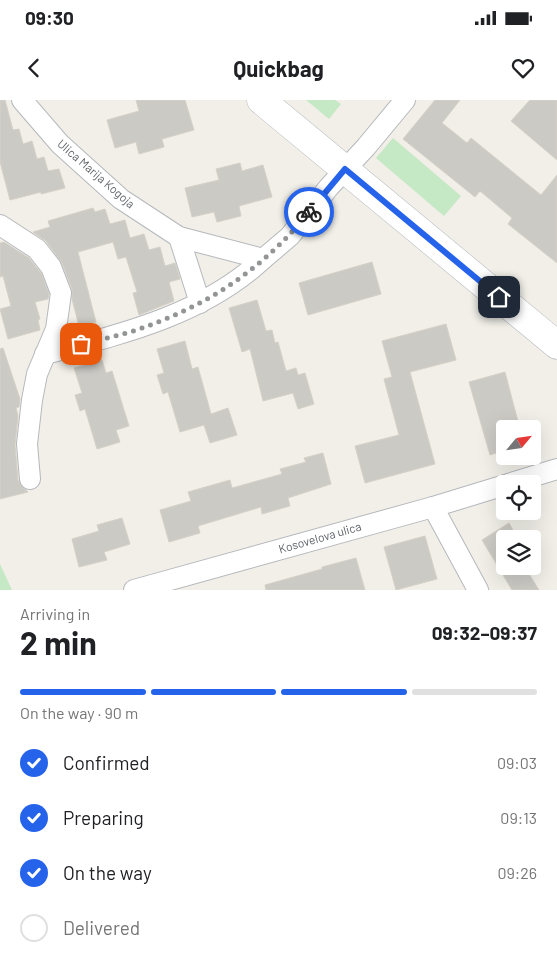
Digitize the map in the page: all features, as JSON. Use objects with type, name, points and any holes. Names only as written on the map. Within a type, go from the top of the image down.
[{"type":"main road","points":[[260,100],[557,345]]},
{"type":"street","name":"Ulica Marija Kogoja","points":[[22,100],[60,144],[121,199],[179,237],[263,259]]},
{"type":"street","points":[[45,354],[130,332],[200,303],[247,274],[290,236],[405,100]]},
{"type":"street","points":[[0,225],[37,249],[51,268],[61,293],[56,329],[37,374],[32,400],[27,444],[30,479]]},
{"type":"street","points":[[179,237],[200,303]]},
{"type":"street","name":"Kosovelova ulica","points":[[537,475],[557,469]]},
{"type":"street","name":"Kosovelova ulica","points":[[134,590],[157,587],[496,487]]},
{"type":"street","points":[[433,507],[478,590]]},
{"type":"green space","points":[[306,100],[335,100],[341,104],[329,119]]},
{"type":"green space","points":[[393,138],[461,196],[444,216],[376,158]]},
{"type":"green space","points":[[0,564],[12,590],[0,590]]},
{"type":"building","points":[[0,100],[5,100],[13,130],[19,129],[23,144],[32,141],[37,159],[44,157],[48,171],[59,169],[65,188],[10,200],[0,162]]},
{"type":"building","points":[[136,100],[185,100],[194,130],[162,139],[164,147],[139,154],[136,142],[115,148],[107,120],[139,111]]},
{"type":"building","points":[[435,100],[460,100],[442,123],[467,143],[471,138],[541,195],[557,175],[557,263],[508,224],[512,218],[480,191],[475,197],[403,139]]},
{"type":"building","points":[[530,100],[557,100],[557,160],[511,121]]},
{"type":"building","points":[[240,163],[242,171],[263,165],[272,197],[239,206],[241,216],[217,222],[214,212],[192,217],[185,188],[219,180],[216,169]]},
{"type":"building","points":[[93,208],[95,212],[105,209],[110,224],[125,220],[130,238],[144,234],[149,250],[160,247],[165,266],[175,263],[180,279],[169,282],[174,301],[139,315],[133,293],[137,292],[126,257],[118,259],[113,242],[78,252],[96,322],[79,326],[72,299],[72,289],[62,263],[46,241],[33,232],[50,227],[48,221]]},
{"type":"building","points":[[4,242],[29,258],[41,273],[49,294],[48,299],[35,302],[40,319],[38,320],[40,330],[8,339],[0,309],[11,306],[3,276],[0,277],[0,243]]},
{"type":"building","points":[[372,262],[381,294],[308,315],[299,283]]},
{"type":"building","points":[[257,300],[266,331],[272,330],[275,343],[278,342],[286,371],[296,368],[298,375],[305,373],[314,404],[298,409],[293,393],[263,401],[250,349],[242,352],[229,308]]},
{"type":"building","points":[[446,324],[456,360],[410,372],[435,464],[365,483],[355,446],[399,435],[384,379],[392,377],[382,341]]},
{"type":"building","points":[[185,341],[192,369],[198,367],[211,414],[228,408],[237,435],[210,443],[204,425],[180,432],[168,392],[163,394],[157,375],[164,373],[157,349]]},
{"type":"building","points":[[3,348],[20,399],[19,407],[16,408],[18,416],[15,445],[18,480],[21,486],[28,492],[0,499],[0,349]]},
{"type":"building","points":[[102,360],[106,373],[112,371],[129,426],[116,430],[120,442],[97,449],[85,409],[80,411],[75,395],[82,393],[74,368]]},
{"type":"building","points":[[505,372],[518,420],[496,420],[496,453],[490,455],[469,382]]},
{"type":"building","points":[[323,453],[331,484],[288,498],[290,506],[262,514],[261,507],[198,526],[200,533],[169,542],[160,510],[191,501],[188,492],[230,480],[232,488],[282,474],[280,469],[306,462],[304,458]]},
{"type":"building","points":[[122,518],[130,544],[104,552],[107,560],[79,567],[72,539],[99,531],[97,525]]},
{"type":"building","points":[[509,523],[513,530],[498,530]]},
{"type":"building","points":[[496,531],[496,563],[482,540]]},
{"type":"building","points":[[425,536],[437,579],[396,590],[384,547]]},
{"type":"building","points":[[356,558],[365,590],[266,590],[265,585]]},
{"type":"building","points":[[503,575],[530,575],[539,590],[512,590]]},
{"type":"way so far","points":[[81,344],[130,332],[200,303],[247,274],[290,236],[309,212]]},
{"type":"route","points":[[309,212],[345,169],[499,297]]}]
